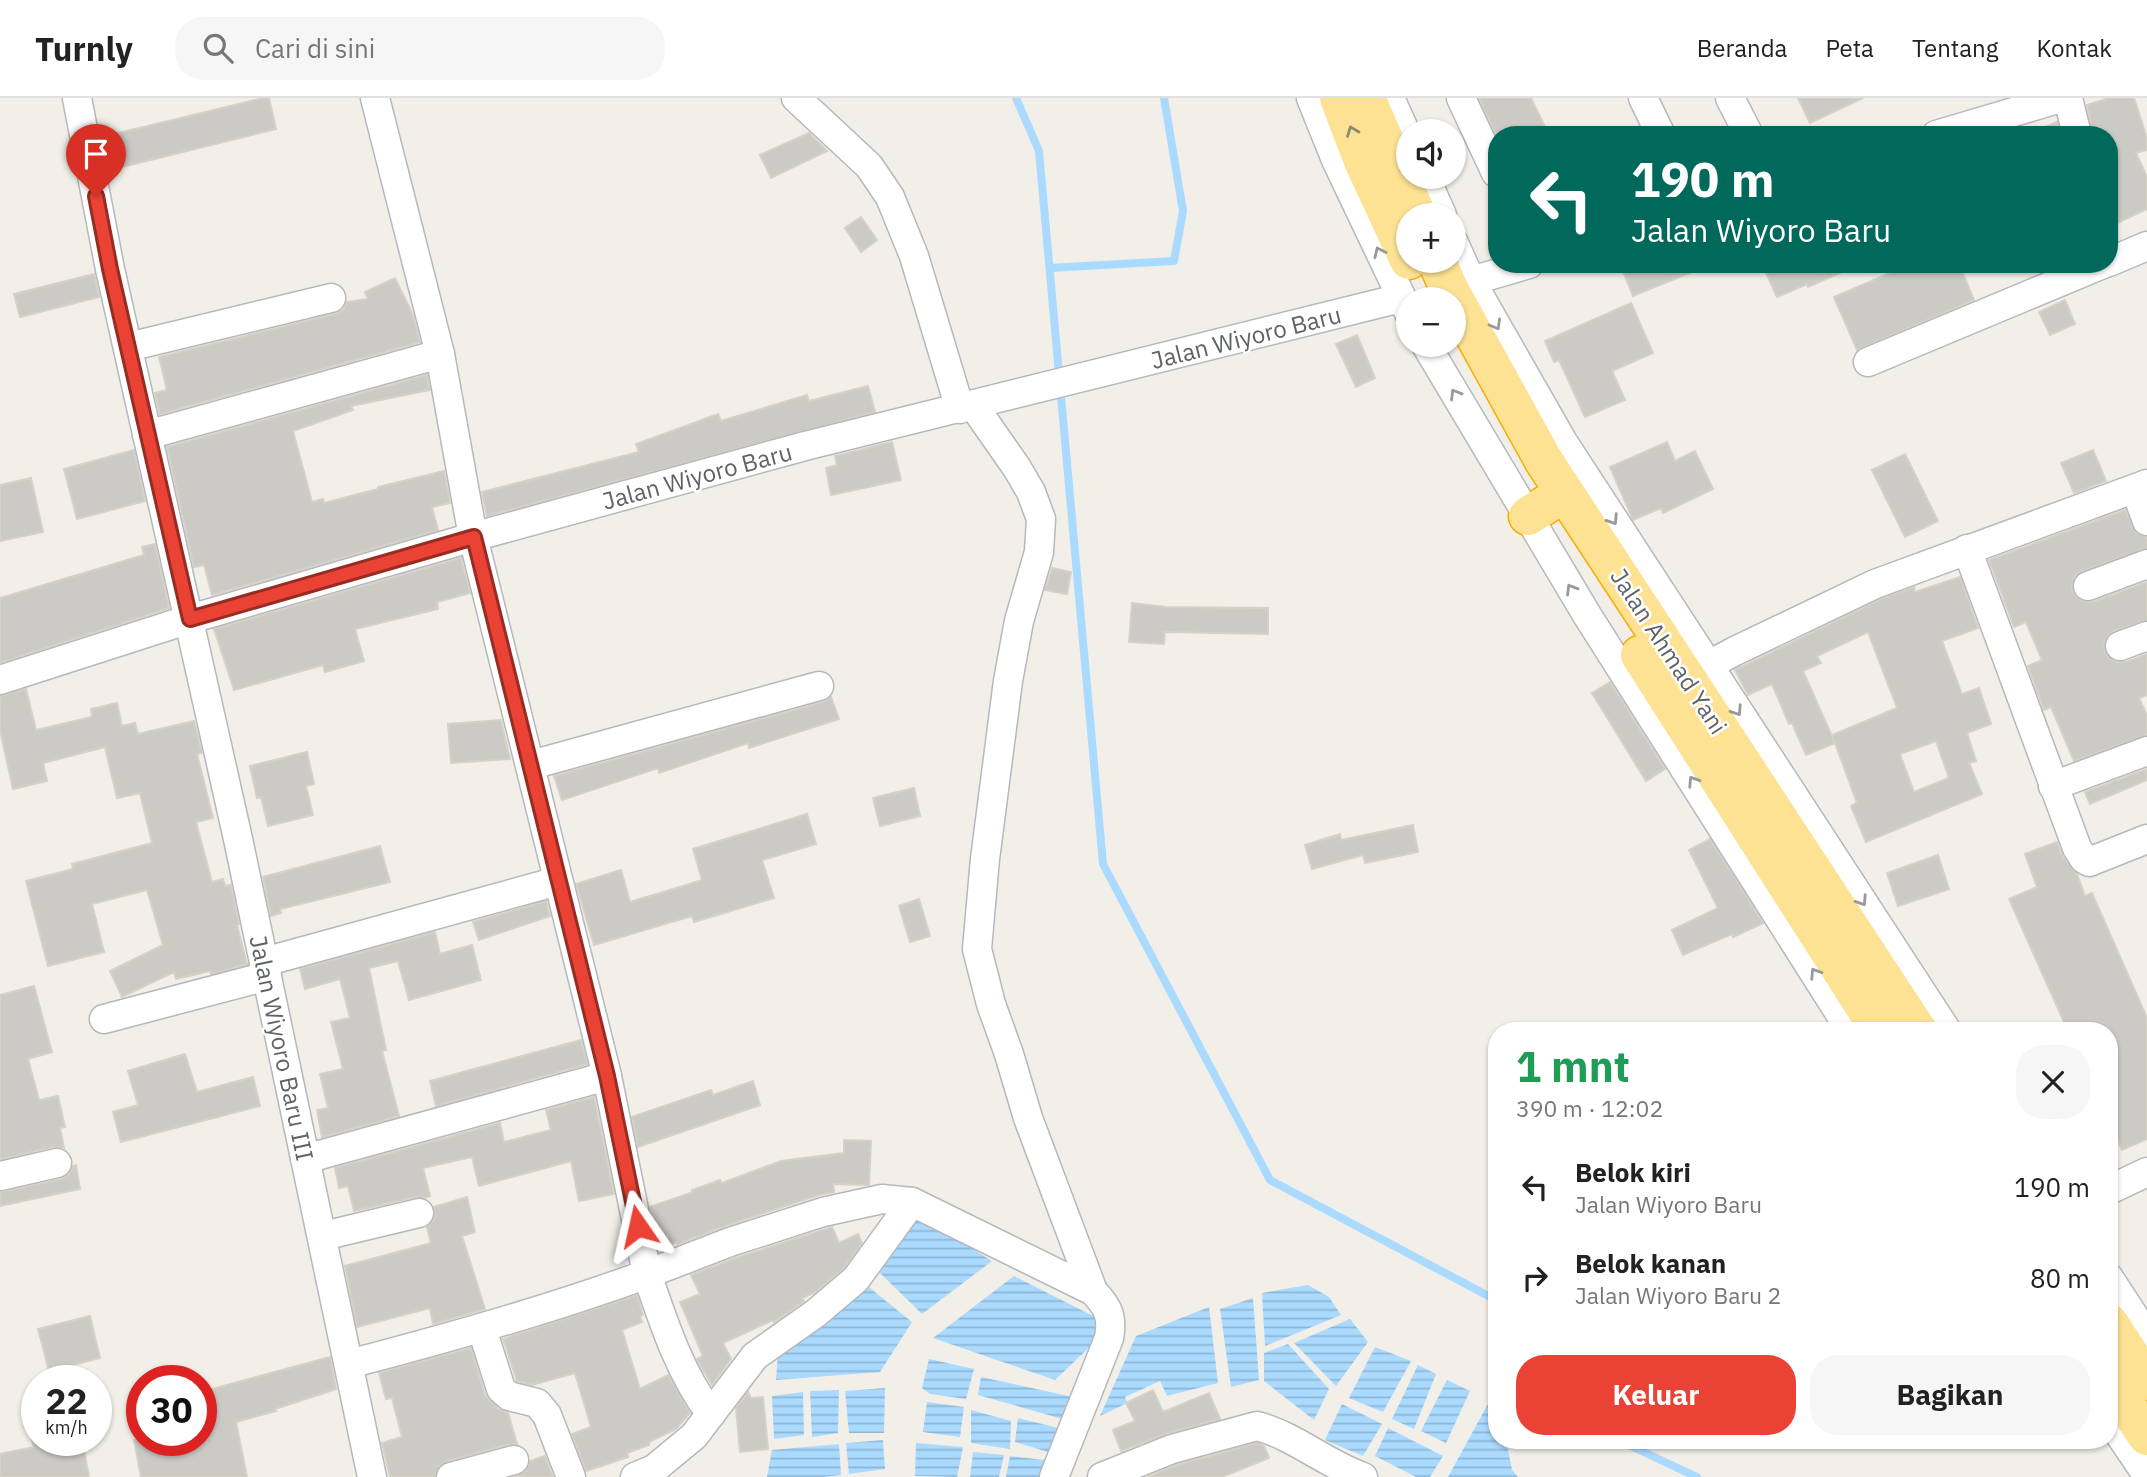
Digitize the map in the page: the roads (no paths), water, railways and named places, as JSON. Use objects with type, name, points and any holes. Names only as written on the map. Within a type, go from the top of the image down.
[{"type":"highway","points":[[1339,98],[1363,161],[1396,233]]},
{"type":"highway","points":[[1366,98],[1412,203]]},
{"type":"highway","name":"Jalan Ahmad Yani","points":[[1442,273],[1544,461],[1911,1022]]},
{"type":"highway","name":"Jalan Ahmad Yani","points":[[1459,357],[1537,510],[1608,605],[1874,1022]]},
{"type":"highway","points":[[2129,1311],[2147,1381]]},
{"type":"highway","points":[[2118,1392],[2147,1436]]},
{"type":"street","name":"Jalan Wiyoro Baru III","points":[[77,98],[110,269],[190,619],[372,1477]]},
{"type":"street","points":[[375,98],[440,354],[474,537],[607,1076],[647,1274],[671,1341],[702,1402],[711,1414]]},
{"type":"street","points":[[796,98],[869,166],[890,197],[914,256],[967,407],[1017,468],[1031,492],[1041,519],[1039,552],[1018,621],[1008,681],[985,859],[977,949],[990,1004],[1009,1054],[1028,1118],[1103,1306],[1109,1338],[1055,1477]]},
{"type":"street","points":[[1311,98],[1336,160],[1403,287]]},
{"type":"street","points":[[1390,98],[1400,119]]},
{"type":"street","points":[[1461,98],[1488,156]]},
{"type":"street","points":[[1643,98],[1657,126]]},
{"type":"street","points":[[1730,98],[1744,126]]},
{"type":"street","points":[[1966,126],[2061,98]]},
{"type":"street","points":[[2068,98],[2075,126]]},
{"type":"street","points":[[2118,258],[2147,246]]},
{"type":"street","points":[[1466,270],[1563,442],[1941,1022]]},
{"type":"street","points":[[1471,281],[1498,273]]},
{"type":"street","points":[[1868,362],[2081,273]]},
{"type":"street","points":[[128,347],[331,298]]},
{"type":"street","name":"Jalan Wiyoro Baru","points":[[0,680],[190,619],[805,446],[1119,369],[1396,307]]},
{"type":"street","points":[[147,435],[440,354]]},
{"type":"street","points":[[1434,357],[1537,510],[1587,615],[1846,1022]]},
{"type":"street","points":[[1707,666],[1875,584],[2141,487],[2147,520]]},
{"type":"street","points":[[1967,549],[2077,848],[2089,862],[2147,839]]},
{"type":"street","points":[[2088,586],[2147,564]]},
{"type":"street","points":[[2120,646],[2147,636]]},
{"type":"street","points":[[531,765],[819,686]]},
{"type":"street","points":[[2053,786],[2147,751]]},
{"type":"street","points":[[104,1019],[558,881]]},
{"type":"street","points":[[305,1159],[607,1076]]},
{"type":"street","points":[[0,1176],[57,1163]]},
{"type":"street","points":[[2118,1185],[2147,1172]]},
{"type":"street","points":[[349,1364],[482,1329],[585,1297],[730,1242],[823,1212],[882,1199],[912,1202],[1103,1306]]},
{"type":"street","points":[[635,1477],[654,1469],[694,1436],[755,1356],[816,1313],[856,1279],[912,1202]]},
{"type":"street","points":[[323,1236],[419,1213]]},
{"type":"street","points":[[2118,1293],[2147,1336]]},
{"type":"street","points":[[482,1329],[501,1389],[509,1396],[537,1404],[547,1415],[571,1477]]},
{"type":"street","points":[[1102,1477],[1172,1450],[1257,1426],[1270,1430],[1345,1471],[1363,1477]]},
{"type":"street","points":[[2118,1432],[2147,1475]]},
{"type":"street","points":[[451,1477],[514,1460]]},
{"type":"water","points":[[919,1216],[992,1261],[922,1314],[877,1270]]},
{"type":"water","points":[[1014,1276],[1095,1317],[1096,1341],[1055,1380],[933,1338]]},
{"type":"water","points":[[865,1284],[912,1322],[880,1372],[776,1380],[778,1352]]},
{"type":"water","points":[[1308,1285],[1329,1297],[1341,1315],[1265,1346],[1262,1293]]},
{"type":"water","points":[[1253,1298],[1259,1380],[1231,1387],[1220,1309]]},
{"type":"water","points":[[1209,1307],[1218,1383],[1167,1396],[1160,1381],[1125,1397],[1127,1403],[1100,1416],[1136,1336]]},
{"type":"water","points":[[1350,1319],[1368,1342],[1336,1386],[1294,1343]]},
{"type":"water","points":[[1288,1344],[1329,1389],[1314,1420],[1264,1381],[1264,1353]]},
{"type":"water","points":[[1375,1347],[1411,1361],[1383,1412],[1349,1398]]},
{"type":"water","points":[[929,1359],[974,1369],[966,1399],[930,1394],[922,1388]]},
{"type":"water","points":[[1418,1365],[1436,1374],[1414,1429],[1392,1419]]},
{"type":"water","points":[[981,1377],[1073,1397],[1066,1420],[978,1395]]},
{"type":"water","points":[[1447,1380],[1470,1391],[1446,1443],[1421,1431]]},
{"type":"water","points":[[885,1388],[884,1433],[849,1433],[845,1391]]},
{"type":"water","points":[[839,1390],[838,1433],[812,1437],[810,1391]]},
{"type":"water","points":[[803,1392],[804,1435],[774,1439],[772,1396]]},
{"type":"water","points":[[927,1402],[964,1407],[960,1437],[923,1432]]},
{"type":"water","points":[[1342,1404],[1382,1424],[1363,1456],[1325,1440]]},
{"type":"water","points":[[1488,1404],[1488,1449],[1508,1449],[1512,1470],[1518,1477],[1448,1477]]},
{"type":"water","points":[[971,1410],[1011,1421],[1010,1449],[971,1443]]},
{"type":"water","points":[[1018,1418],[1066,1430],[1054,1454],[1015,1442]]},
{"type":"water","points":[[1388,1428],[1443,1456],[1430,1477],[1416,1477],[1375,1456]]},
{"type":"water","points":[[883,1440],[885,1469],[849,1474],[846,1443]]},
{"type":"water","points":[[916,1443],[963,1447],[957,1477],[915,1476]]},
{"type":"water","points":[[839,1444],[841,1475],[767,1477],[772,1450]]},
{"type":"water","points":[[973,1452],[1004,1455],[999,1477],[970,1477]]},
{"type":"water","points":[[1010,1456],[1044,1460],[1041,1477],[1006,1477]]},
{"type":"waterway","points":[[1016,98],[1039,151],[1103,864],[1270,1180],[1488,1296]]},
{"type":"waterway","points":[[1050,268],[1174,261],[1183,211],[1164,98]]},
{"type":"waterway","points":[[1637,1449],[1697,1477]]}]
